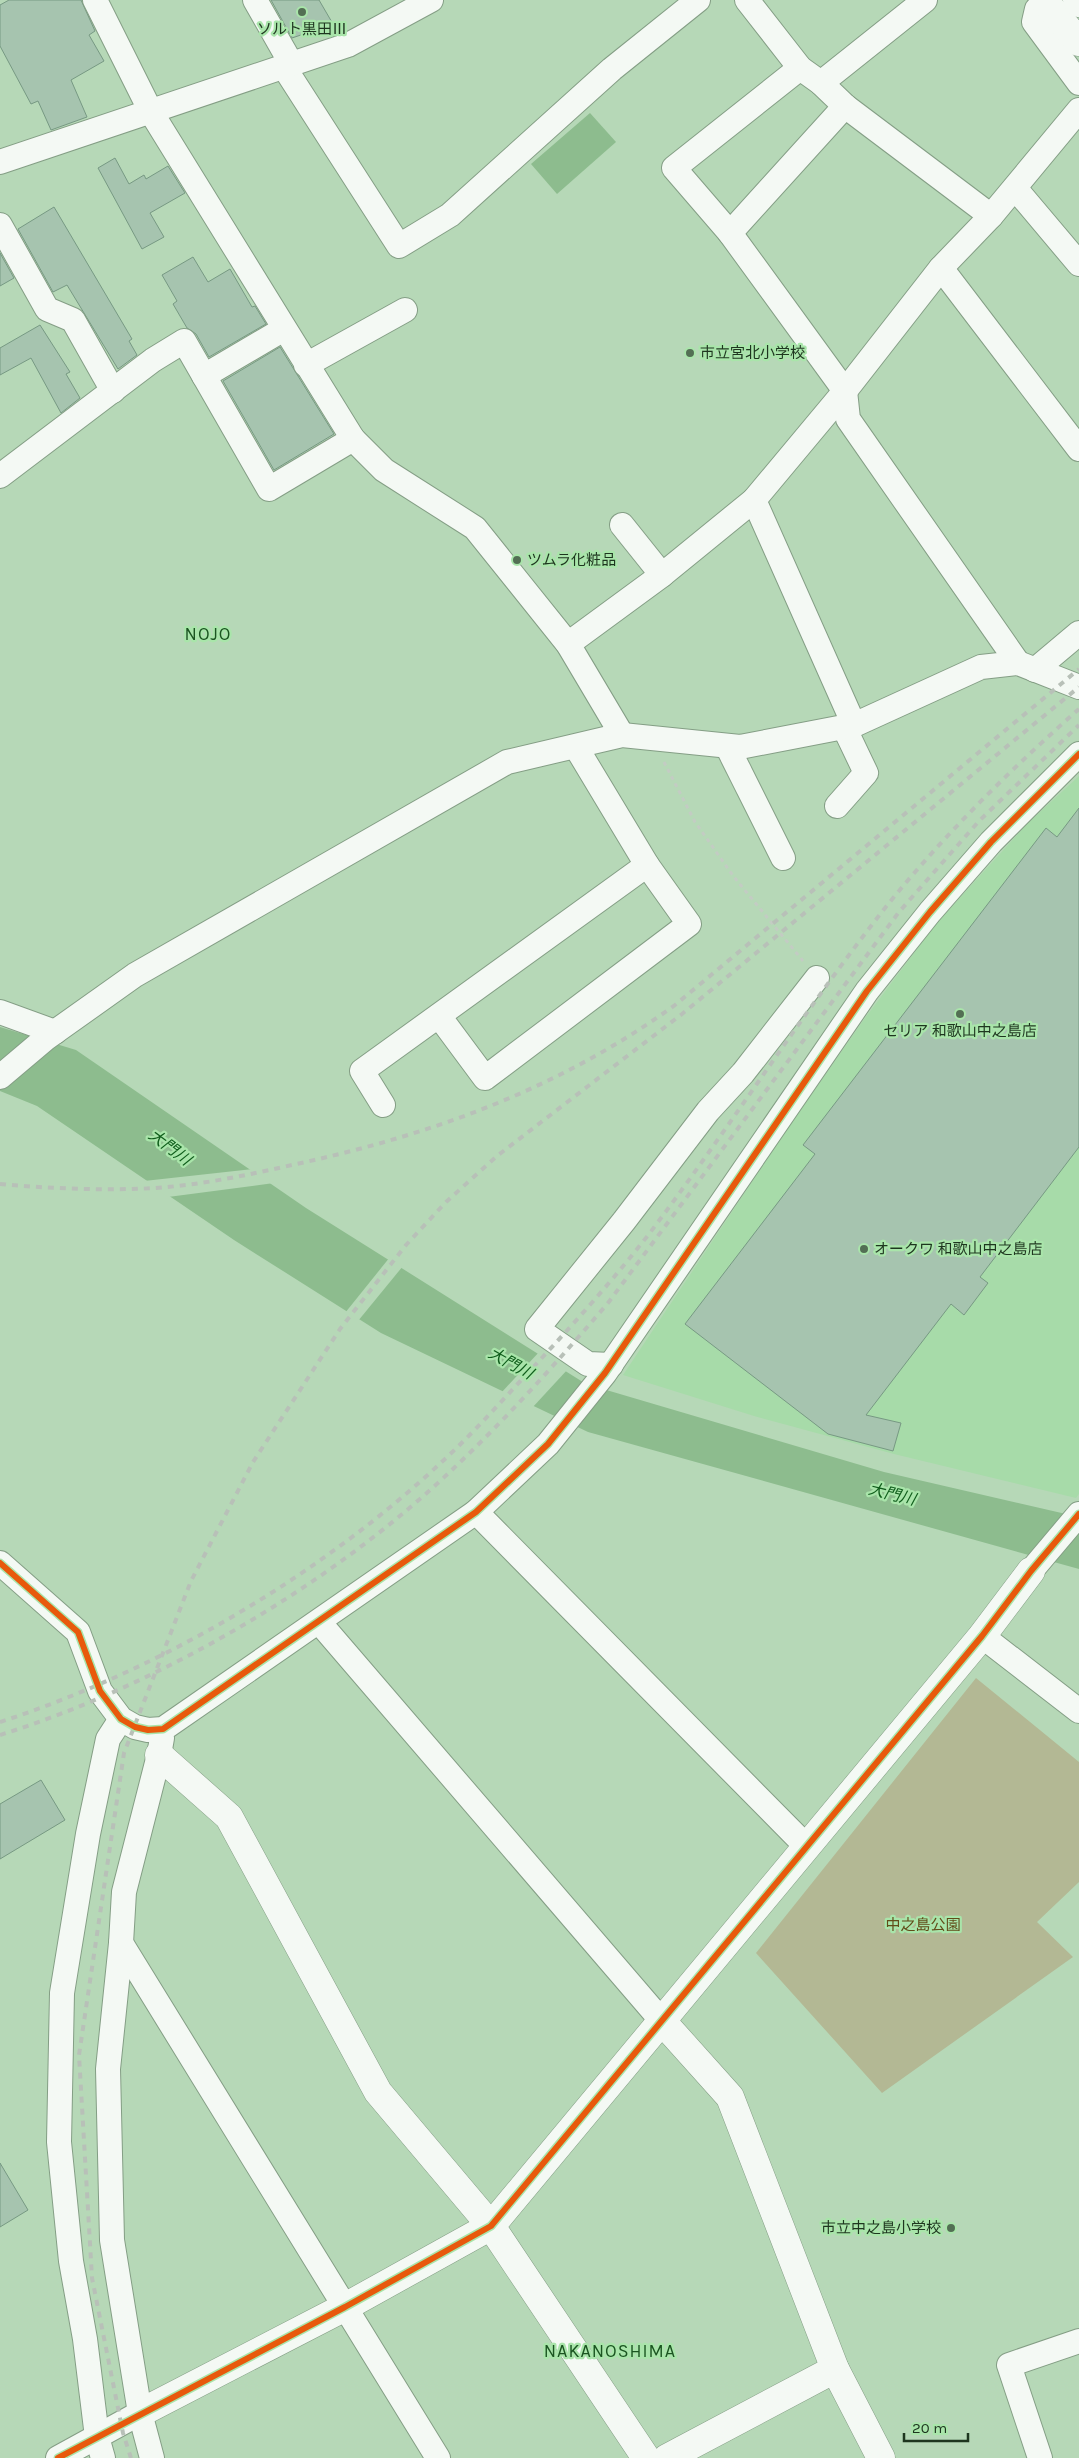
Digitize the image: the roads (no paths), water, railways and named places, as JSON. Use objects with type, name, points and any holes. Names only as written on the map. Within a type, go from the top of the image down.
[{"type":"street","points":[[95,0],[151,112],[353,439],[384,470],[475,528],[568,644],[622,735]]},
{"type":"street","points":[[256,0],[288,66],[399,246],[450,215],[612,69],[698,0]]},
{"type":"street","points":[[0,162],[288,66],[348,44],[431,0]]},
{"type":"street","points":[[747,0],[800,68],[821,83],[845,106],[991,216]]},
{"type":"street","points":[[821,83],[925,0]]},
{"type":"street","points":[[1076,37],[1047,1],[1037,9],[1034,22],[1079,83]]},
{"type":"street","points":[[800,68],[674,168],[730,233],[845,390],[848,420],[1026,666]]},
{"type":"street","points":[[730,233],[845,106]]},
{"type":"street","points":[[568,644],[662,575],[754,500],[845,390],[941,268],[991,216],[1079,110]]},
{"type":"street","points":[[1014,188],[1079,264]]},
{"type":"street","points":[[0,225],[47,309],[73,320],[112,391]]},
{"type":"street","points":[[941,268],[1079,450]]},
{"type":"street","points":[[306,365],[405,310]]},
{"type":"street","points":[[204,376],[284,329]]},
{"type":"street","points":[[0,476],[153,360],[184,341],[270,489],[353,439]]},
{"type":"street","points":[[754,500],[849,726],[866,773],[837,806]]},
{"type":"street","points":[[622,525],[662,575]]},
{"type":"street","points":[[1026,666],[1079,634]]},
{"type":"street","points":[[0,1077],[50,1036],[135,975],[507,762],[622,735],[740,747],[849,726],[980,667],[1026,666],[1079,687]]},
{"type":"street","points":[[439,1016],[485,1078],[689,924],[647,865],[576,746]]},
{"type":"street","points":[[727,746],[776,855]]},
{"type":"street","points":[[152,2458],[140,2413],[112,2240],[108,2069],[121,1943],[124,1892],[161,1742],[320,1622],[476,1512],[548,1444],[608,1369],[867,991],[930,912],[991,842],[1079,754]]},
{"type":"street","points":[[383,1106],[362,1071],[647,865]]},
{"type":"street","points":[[608,1369],[588,1364],[537,1329],[624,1221],[708,1111],[744,1074],[817,978]]},
{"type":"street","points":[[0,1012],[50,1036]]},
{"type":"street","points":[[476,1512],[806,1846]]},
{"type":"street","points":[[58,2458],[100,2447],[140,2413],[345,2307],[491,2226],[982,1636],[1031,1571],[1079,1514]]},
{"type":"street","points":[[2,1567],[78,1632],[100,1691],[121,1718],[134,1727],[148,1730],[229,1817],[378,2092],[491,2226],[646,2458]]},
{"type":"street","points":[[320,1622],[661,2020],[730,2097],[835,2369],[882,2458]]},
{"type":"street","points":[[982,1636],[1079,1711]]},
{"type":"street","points":[[100,2447],[85,2339],[71,2261],[59,2142],[62,1993],[88,1834],[108,1739],[121,1718]]},
{"type":"street","points":[[121,1943],[438,2458]]},
{"type":"street","points":[[1040,2458],[1009,2365],[1079,2340]]},
{"type":"street","points":[[667,2458],[835,2369]]},
{"type":"water","points":[[590,113],[616,142],[557,194],[531,164]]},
{"type":"water","name":"大門川","points":[[0,1027],[76,1050],[306,1208],[586,1384],[884,1472],[1079,1517],[1079,1569],[588,1432],[381,1333],[234,1240],[37,1106],[0,1091]]},
{"type":"railway","points":[[0,1184],[33,1187],[132,1189],[172,1187],[232,1178],[344,1153],[394,1139],[444,1123],[539,1085],[631,1035],[675,1005],[1079,669]]},
{"type":"railway","points":[[131,2458],[123,2433],[92,2278],[79,2055],[124,1753],[191,1581],[253,1462],[340,1329],[406,1245],[446,1202],[497,1156],[682,1014],[1079,687]]},
{"type":"railway","points":[[0,1722],[120,1675],[179,1646],[237,1614],[293,1579],[347,1541],[398,1501],[446,1458],[557,1341],[634,1253],[827,985],[889,903],[980,802],[1079,709]]},
{"type":"railway","points":[[0,1735],[61,1714],[122,1688],[182,1659],[242,1626],[300,1590],[355,1551],[407,1510],[455,1467],[495,1428],[608,1303],[899,912],[979,821],[1079,725]]},
{"type":"place","name":"ソルト黒田Ⅲ","points":[[302,12]]},
{"type":"place","name":"市立宮北小学校","points":[[690,353]]},
{"type":"place","name":"ツムラ化粧品","points":[[517,560]]},
{"type":"place","name":"セリア 和歌山中之島店","points":[[960,1014]]},
{"type":"place","name":"オークワ 和歌山中之島店","points":[[864,1249]]},
{"type":"place","name":"市立中之島小学校","points":[[951,2228]]},
{"type":"district","name":"NOJO","points":[[208,634]]},
{"type":"district","name":"NAKANOSHIMA","points":[[610,2351]]},
{"type":"park label","name":"中之島公園","points":[[923,1925]]}]
